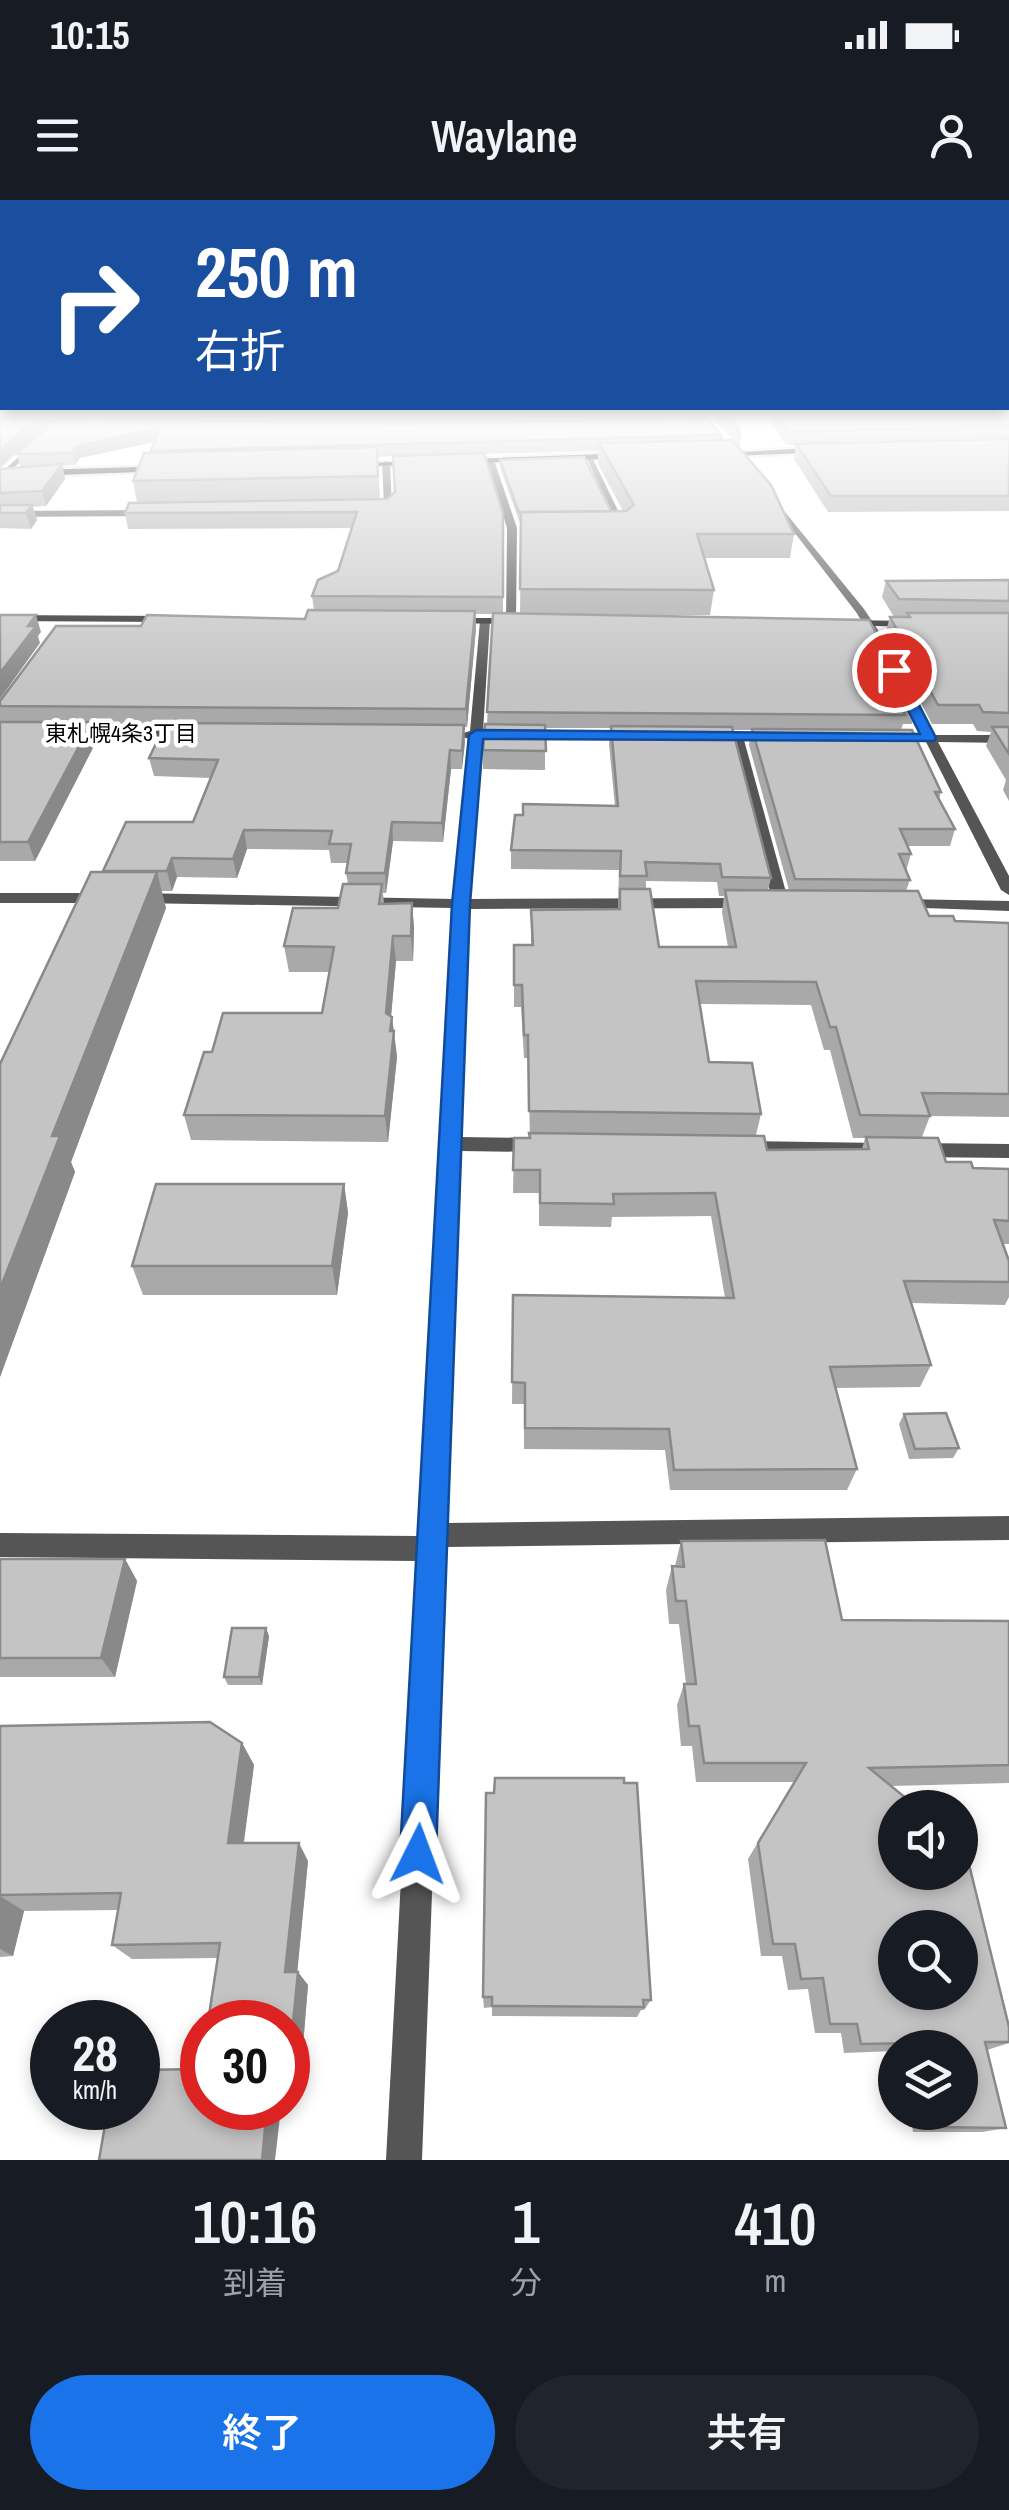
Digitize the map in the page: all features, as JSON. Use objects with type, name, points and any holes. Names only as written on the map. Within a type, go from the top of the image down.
[{"type":"street","points":[[351,508],[388,507],[388,503]]},
{"type":"street","points":[[504,503],[512,528],[511,621]]},
{"type":"street","points":[[606,528],[624,527],[612,503]]},
{"type":"street","points":[[773,503],[870,623],[886,652]]},
{"type":"street","points":[[0,514],[168,513]]},
{"type":"street","points":[[512,528],[531,528]]},
{"type":"street","points":[[0,618],[187,620]]},
{"type":"street","points":[[57,634],[68,619]]},
{"type":"street","points":[[446,621],[530,621]]},
{"type":"street","points":[[404,2160],[461,904],[485,622]]},
{"type":"street","points":[[822,623],[931,624]]},
{"type":"street","points":[[894,670],[1009,890]]},
{"type":"street","points":[[58,732],[194,733]]},
{"type":"street","points":[[439,734],[644,736]]},
{"type":"street","points":[[699,736],[794,737]]},
{"type":"street","points":[[736,736],[780,903]]},
{"type":"street","points":[[871,738],[1009,739]]},
{"type":"street","points":[[0,898],[461,904],[799,903]]},
{"type":"street","points":[[874,904],[1009,906]]},
{"type":"street","points":[[452,1144],[550,1145]]},
{"type":"street","points":[[728,1148],[1009,1151]]},
{"type":"street","points":[[0,1545],[432,1542],[1009,1528]]},
{"type":"building","points":[[129,503],[500,503],[503,597],[312,596],[318,580],[338,571],[357,512],[125,513]]},
{"type":"building","points":[[516,503],[607,503],[611,511],[521,512]]},
{"type":"building","points":[[780,503],[794,534],[697,534],[714,590],[520,589],[521,512],[626,511],[634,505]]},
{"type":"building","points":[[0,505],[32,505],[26,513],[0,513]]},
{"type":"building","points":[[1009,580],[1009,601],[899,599],[886,581]]},
{"type":"building","points":[[308,610],[475,611],[466,709],[0,706],[56,626],[141,626],[147,615],[305,619]]},
{"type":"building","points":[[493,613],[869,620],[916,708],[902,708],[905,715],[487,712]]},
{"type":"building","points":[[907,613],[1009,613],[1009,713],[983,712],[979,705],[938,705],[890,617],[910,617]]},
{"type":"building","points":[[0,615],[36,615],[28,626],[36,626],[0,673]]},
{"type":"building","points":[[0,722],[92,722],[28,842],[0,842]]},
{"type":"building","points":[[166,723],[464,725],[462,751],[450,750],[442,823],[392,822],[385,873],[346,873],[351,844],[329,844],[332,831],[244,830],[233,859],[172,858],[167,871],[103,871],[126,822],[193,822],[218,760],[149,758]]},
{"type":"building","points":[[485,724],[545,725],[546,751],[483,750]]},
{"type":"building","points":[[611,726],[732,727],[771,878],[722,877],[720,864],[645,862],[647,876],[620,876],[621,851],[511,850],[515,815],[523,815],[523,804],[618,806]]},
{"type":"building","points":[[992,727],[1009,727],[1009,754]]},
{"type":"building","points":[[752,729],[912,730],[941,792],[935,792],[955,829],[900,829],[911,854],[899,854],[910,880],[795,879]]},
{"type":"building","points":[[91,872],[157,872],[52,1136],[60,1136],[0,1289],[0,1064]]},
{"type":"building","points":[[343,884],[382,884],[379,904],[412,903],[411,936],[393,936],[386,1013],[392,1017],[390,1031],[394,1031],[385,1116],[184,1115],[204,1052],[212,1052],[223,1013],[322,1013],[334,947],[284,946],[293,908],[338,908]]},
{"type":"building","points":[[620,889],[650,889],[659,947],[736,947],[725,890],[918,891],[929,916],[1009,923],[1009,1094],[922,1093],[930,1116],[860,1115],[836,1027],[830,1027],[816,982],[696,981],[709,1062],[752,1063],[761,1114],[529,1111],[528,1035],[524,1035],[522,985],[514,985],[514,945],[533,945],[531,910],[620,909]]},
{"type":"building","points":[[529,1133],[764,1136],[767,1150],[869,1149],[866,1137],[938,1138],[946,1162],[1009,1169],[1009,1221],[994,1220],[1009,1261],[1009,1282],[904,1281],[931,1365],[830,1367],[857,1469],[674,1470],[669,1429],[525,1428],[525,1383],[512,1382],[513,1295],[734,1298],[715,1193],[613,1194],[614,1204],[540,1203],[540,1170],[513,1170],[514,1138],[530,1138]]},
{"type":"building","points":[[156,1184],[344,1184],[332,1266],[132,1266]]},
{"type":"building","points":[[946,1413],[959,1448],[915,1449],[904,1414]]},
{"type":"building","points":[[825,1540],[842,1620],[1009,1621],[1009,1765],[869,1768],[896,1790],[878,1790],[878,1890],[975,1890],[1009,2027],[1009,2042],[985,2042],[1006,2128],[978,2128],[978,2030],[878,2030],[878,2044],[861,2044],[857,2024],[830,2024],[823,1978],[801,1979],[795,1944],[773,1944],[758,1843],[806,1763],[704,1763],[699,1726],[689,1726],[684,1684],[696,1684],[686,1601],[676,1601],[672,1566],[684,1567],[681,1541]]},
{"type":"building","points":[[0,1559],[125,1559],[101,1658],[0,1658]]},
{"type":"building","points":[[232,1628],[266,1628],[259,1677],[224,1677]]},
{"type":"building","points":[[210,1722],[242,1743],[228,1843],[299,1843],[285,1972],[298,1972],[295,2000],[211,2000],[220,1943],[112,1945],[121,1893],[0,1895],[0,1726]]},
{"type":"building","points":[[495,1778],[624,1778],[624,1783],[637,1783],[651,2000],[643,2000],[644,2007],[492,2006],[492,1997],[483,1997],[486,1793],[494,1793]]},
{"type":"building","points":[[180,2069],[180,2130],[265,2130],[262,2160],[99,2160],[104,2130],[160,2130],[160,2070]]},
{"type":"district","name":"東札幌4条3丁目","points":[[121,733]]},
{"type":"route","points":[[418,1854],[461,904],[476,735],[929,738],[894,670]]}]
